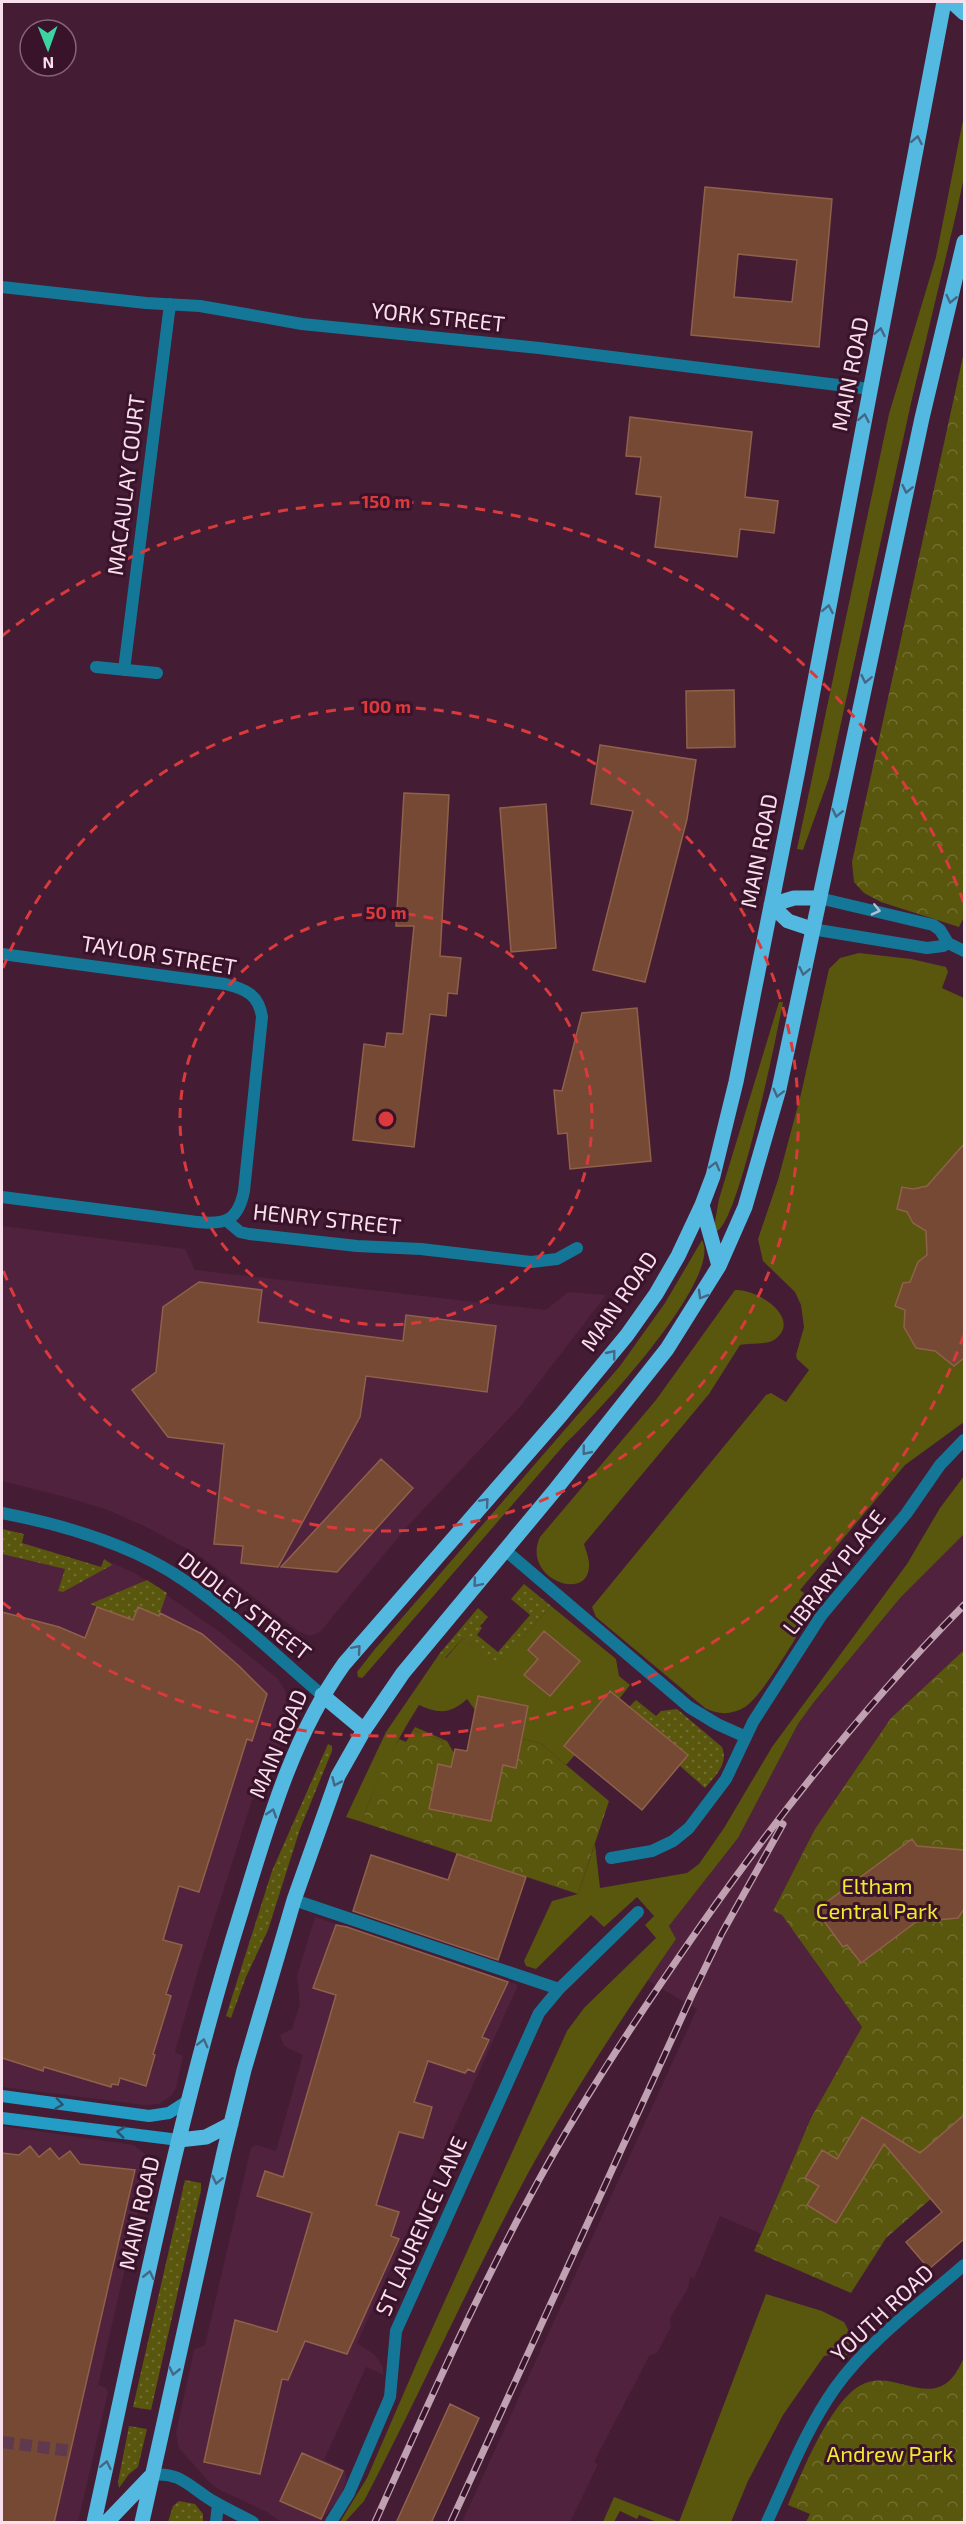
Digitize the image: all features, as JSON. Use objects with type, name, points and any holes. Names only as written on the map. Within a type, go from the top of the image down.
[{"type":"main road","name":"MAIN ROAD","points":[[94,2523],[179,2140],[211,2012],[273,1809],[296,1748],[322,1695],[344,1664],[561,1415],[627,1335],[667,1275],[702,1205],[718,1155],[736,1082],[944,2]]},
{"type":"main road","points":[[952,2],[964,13]]},
{"type":"main road","points":[[142,2523],[231,2124],[294,1900],[330,1795],[364,1730],[403,1673],[667,1349],[719,1266],[745,1207],[767,1135],[781,1078],[920,429],[964,242]]},
{"type":"main road","points":[[812,929],[788,921],[771,905],[794,898],[819,898]]},
{"type":"main road","points":[[702,1205],[719,1266]]},
{"type":"main road","points":[[322,1695],[364,1730]]},
{"type":"main road","points":[[179,2140],[206,2137],[231,2124]]},
{"type":"main road","points":[[107,2523],[152,2475]]},
{"type":"street","name":"YORK STREET","points":[[2,287],[218,308],[302,324],[539,348],[870,389]]},
{"type":"street","name":"MACAULAY COURT","points":[[124,670],[170,304]]},
{"type":"street","points":[[96,667],[157,673]]},
{"type":"street","points":[[819,898],[933,925],[945,936],[948,943],[964,951]]},
{"type":"street","points":[[812,929],[927,948],[948,943]]},
{"type":"street","name":"TAYLOR STREET","points":[[2,954],[225,984],[242,988],[256,999],[261,1007],[262,1032],[244,1191],[242,1204],[236,1214],[227,1221]]},
{"type":"street","name":"HENRY STREET","points":[[2,1197],[197,1222],[227,1221],[240,1232],[249,1234],[357,1246],[421,1249],[531,1262],[557,1259],[577,1248]]},
{"type":"street","name":"LIBRARY PLACE","points":[[611,1858],[652,1851],[673,1841],[689,1828],[726,1779],[746,1737],[821,1616],[906,1514],[940,1465],[964,1440]]},
{"type":"street","name":"DUDLEY STREET","points":[[2,1513],[116,1545],[153,1562],[203,1594],[322,1695]]},
{"type":"street","points":[[505,1550],[689,1707],[717,1724],[746,1737]]},
{"type":"street","points":[[294,1900],[559,1989]]},
{"type":"street","name":"ST LAURENCE LANE","points":[[331,2523],[349,2493],[390,2397],[396,2331],[539,2013],[559,1989],[638,1912]]},
{"type":"street","points":[[2,2096],[149,2116],[169,2113],[180,2108],[189,2100]]},
{"type":"street","points":[[2,2118],[179,2140]]},
{"type":"street","name":"YOUTH ROAD","points":[[767,2523],[807,2436],[836,2388],[875,2344],[964,2265]]},
{"type":"street","points":[[152,2475],[168,2474],[179,2477],[218,2504],[253,2523]]},
{"type":"street","points":[[216,2523],[218,2504]]},
{"type":"shaded area","points":[[2,1226],[185,1249],[195,1270],[546,1310],[568,1292],[606,1295],[520,1407],[405,1529],[320,1632],[310,1636],[298,1631],[200,1556],[148,1528],[108,1510],[2,1481]]},
{"type":"shaded area","points":[[2,1529],[24,1534],[22,1543],[101,1567],[104,1559],[138,1575],[221,1633],[278,1679],[285,1690],[288,1711],[280,1747],[278,1752],[267,1753],[199,1967],[175,2052],[183,2056],[176,2088],[172,2095],[159,2104],[145,2105],[2,2087]]},
{"type":"shaded area","points":[[964,1534],[964,1650],[891,1718],[815,1829],[773,1911],[782,1915],[862,2027],[811,2118],[761,2234],[720,2216],[694,2279],[690,2277],[688,2288],[670,2318],[671,2327],[657,2353],[649,2356],[594,2462],[598,2464],[570,2522],[462,2522],[697,2009],[647,1980],[676,1939],[669,1926],[738,1838],[798,1724],[814,1702],[901,1597]]},
{"type":"shaded area","points":[[315,1917],[518,1985],[357,2343],[375,2355],[382,2366],[384,2375],[366,2367],[324,2460],[345,2470],[346,2482],[340,2497],[320,2522],[281,2522],[267,2512],[211,2484],[179,2448],[176,2433],[194,2350],[205,2345],[251,2148],[256,2145],[276,2151],[303,2055],[284,2046],[280,2035],[292,2029],[300,2004],[297,1976]]},
{"type":"shaded area","points":[[2,2126],[134,2145],[147,2156],[153,2173],[151,2198],[141,2199],[98,2385],[106,2388],[108,2392],[78,2522],[2,2522]]},
{"type":"green space","points":[[964,115],[964,177],[911,403],[829,778],[803,850],[797,849],[889,414],[936,257]]},
{"type":"green space","points":[[964,352],[964,917],[959,927],[881,902],[864,893],[854,882],[852,862]]},
{"type":"green space","points":[[859,953],[911,959],[946,967],[948,972],[942,988],[964,998],[964,1422],[905,1465],[800,1590],[817,1603],[783,1659],[762,1689],[745,1707],[735,1712],[720,1713],[705,1708],[596,1617],[592,1607],[766,1395],[771,1393],[786,1402],[809,1370],[797,1359],[796,1355],[804,1327],[801,1305],[795,1292],[763,1261],[758,1239],[778,1180],[801,1094],[829,969],[840,958]]},
{"type":"green space","points":[[779,1002],[783,1002],[746,1163],[726,1220],[717,1231],[714,1227],[719,1199]]},
{"type":"green space","points":[[702,1240],[704,1259],[694,1284],[653,1346],[365,1675],[362,1678],[358,1677],[357,1672],[375,1649],[620,1366],[665,1303]]},
{"type":"green space","points":[[735,1290],[755,1294],[774,1306],[781,1314],[784,1323],[782,1332],[771,1342],[740,1345],[709,1394],[584,1544],[589,1564],[586,1578],[578,1583],[568,1584],[557,1581],[539,1564],[537,1552],[540,1537],[656,1400]]},
{"type":"green space","points":[[964,1476],[964,1534],[901,1597],[814,1702],[798,1724],[738,1838],[669,1926],[676,1939],[598,2056],[543,2146],[485,2257],[364,2501],[345,2522],[340,2522],[367,2478],[567,2031],[584,2008],[656,1938],[645,1925],[654,1916],[637,1897],[604,1927],[591,1915],[536,1969],[526,1966],[524,1961],[552,1901],[578,1894],[595,1844],[600,1888],[687,1873],[699,1864],[724,1828],[772,1747],[907,1564],[940,1508]]},
{"type":"green space","points":[[2,1529],[24,1534],[22,1543],[101,1567],[104,1559],[112,1565],[63,1592],[58,1591],[65,1569],[2,1554]]},
{"type":"green space","points":[[147,1580],[167,1593],[159,1616],[133,1620],[90,1604]]},
{"type":"green space","points":[[524,1584],[551,1606],[496,1667],[463,1638],[445,1658],[440,1653],[478,1608],[488,1617],[480,1626],[482,1628],[477,1635],[498,1652],[530,1615],[511,1599]]},
{"type":"green space","points":[[551,1606],[616,1659],[619,1676],[630,1685],[619,1699],[609,1691],[565,1746],[575,1755],[566,1765],[540,1743],[522,1739],[528,1706],[478,1696],[475,1710],[467,1699],[455,1708],[444,1711],[432,1710],[419,1705],[387,1762],[362,1822],[346,1817],[386,1732],[440,1653],[446,1658],[463,1638],[496,1666]]},
{"type":"green space","name":"Eltham Central Park","points":[[964,1650],[964,2170],[886,2238],[851,2293],[754,2251],[811,2118],[862,2027],[782,1915],[773,1911],[815,1829],[891,1718]]},
{"type":"green space","points":[[636,1700],[656,1716],[661,1711],[677,1709],[722,1747],[724,1759],[722,1764],[705,1788],[679,1765],[629,1707]]},
{"type":"green space","points":[[415,1727],[447,1741],[454,1753],[451,1767],[438,1764],[443,1741],[413,1730]]},
{"type":"green space","points":[[413,1730],[443,1741],[430,1809],[491,1820],[503,1765],[516,1767],[522,1739],[540,1743],[609,1801],[578,1894],[362,1822],[378,1779],[393,1749],[399,1739],[406,1742]]},
{"type":"green space","points":[[328,1744],[332,1746],[332,1751],[300,1829],[268,1930],[246,1977],[231,2018],[226,2016],[272,1871]]},
{"type":"green space","points":[[185,2180],[201,2183],[201,2190],[151,2410],[133,2407]]},
{"type":"green space","points":[[766,2294],[822,2311],[844,2322],[851,2335],[847,2355],[842,2360],[831,2355],[824,2356],[783,2415],[748,2481],[731,2522],[679,2522]]},
{"type":"green space","name":"Andrew Park","points":[[964,2357],[964,2522],[806,2522],[810,2514],[788,2505],[818,2439],[838,2406],[850,2394],[861,2385],[875,2381],[889,2381],[930,2389],[942,2386],[954,2376]]},
{"type":"green space","points":[[129,2426],[147,2429],[138,2467],[129,2474],[119,2488],[118,2482]]},
{"type":"green space","points":[[614,2497],[679,2522],[657,2522],[639,2515],[637,2519],[620,2511],[614,2522],[603,2522]]},
{"type":"green space","points":[[179,2501],[195,2504],[203,2514],[203,2522],[168,2522],[173,2506]]},
{"type":"building","points":[[705,187],[832,199],[819,347],[691,335]],"holes":[[[738,254],[797,260],[792,302],[734,297]]]},
{"type":"building","points":[[630,417],[752,432],[745,497],[778,501],[774,533],[740,529],[737,557],[655,547],[661,497],[636,494],[641,457],[626,456]]},
{"type":"building","points":[[734,690],[735,747],[687,748],[686,691]]},
{"type":"building","points":[[600,745],[696,760],[687,819],[645,982],[593,970],[633,811],[591,804]]},
{"type":"building","points":[[404,793],[449,795],[440,956],[461,958],[457,994],[448,993],[446,1016],[430,1014],[414,1147],[353,1140],[364,1044],[385,1047],[387,1033],[403,1034],[414,926],[396,926]]},
{"type":"building","points":[[546,804],[556,948],[511,952],[500,808]]},
{"type":"building","points":[[637,1008],[651,1161],[570,1169],[567,1133],[558,1134],[554,1090],[562,1091],[582,1013]]},
{"type":"building","points":[[964,1144],[964,1358],[954,1366],[935,1351],[916,1348],[904,1327],[905,1310],[895,1306],[903,1283],[910,1282],[918,1262],[927,1255],[926,1231],[913,1223],[907,1212],[897,1209],[902,1187],[913,1189],[927,1186]]},
{"type":"building","points":[[199,1282],[262,1290],[258,1322],[403,1341],[406,1315],[496,1326],[487,1392],[366,1376],[360,1417],[278,1567],[241,1563],[243,1546],[214,1544],[224,1444],[168,1437],[132,1390],[156,1372],[163,1307]]},
{"type":"building","points":[[381,1459],[413,1488],[337,1572],[281,1567]]},
{"type":"building","points":[[97,1607],[133,1620],[138,1607],[159,1616],[160,1613],[202,1634],[267,1694],[252,1741],[247,1739],[199,1892],[179,1886],[163,1940],[182,1945],[166,1994],[171,1996],[153,2054],[155,2055],[146,2086],[120,2078],[118,2085],[112,2084],[111,2087],[44,2067],[43,2071],[2,2058],[2,1612],[59,1627],[85,1638]]},
{"type":"building","points":[[544,1631],[580,1661],[550,1696],[524,1675],[538,1659],[528,1650]]},
{"type":"building","points":[[610,1691],[688,1755],[642,1810],[564,1746]]},
{"type":"building","points":[[478,1696],[528,1706],[516,1768],[503,1765],[491,1821],[429,1809],[438,1764],[451,1767],[455,1749],[467,1751]]},
{"type":"building","points":[[912,1839],[917,1846],[964,1850],[964,1909],[958,1918],[916,1922],[861,1963],[847,1945],[843,1947],[816,1910]]},
{"type":"building","points":[[457,1854],[526,1877],[498,1960],[353,1911],[371,1855],[448,1880]]},
{"type":"building","points":[[336,1925],[508,1982],[482,2037],[489,2040],[474,2072],[468,2069],[465,2073],[428,2061],[414,2102],[432,2107],[423,2138],[399,2132],[376,2205],[399,2212],[391,2236],[399,2239],[347,2354],[305,2341],[288,2380],[282,2379],[260,2474],[204,2462],[235,2320],[277,2332],[312,2213],[257,2196],[265,2171],[283,2177],[336,1995],[313,1988]]},
{"type":"building","points":[[964,2115],[964,2239],[929,2269],[906,2242],[942,2212],[884,2144],[836,2223],[807,2205],[819,2186],[805,2178],[822,2150],[837,2159],[862,2117],[920,2153]]},
{"type":"building","points":[[30,2146],[39,2157],[50,2148],[59,2159],[70,2151],[80,2164],[135,2170],[54,2523],[2,2523],[2,2153],[19,2155]]},
{"type":"building","points":[[450,2404],[479,2418],[431,2523],[396,2523]]},
{"type":"building","points":[[302,2453],[343,2471],[321,2519],[280,2501]]},
{"type":"tunnel","points":[[2,2442],[71,2451]]},
{"type":"railway","points":[[375,2522],[458,2339],[526,2204],[567,2130],[622,2042],[699,1928],[792,1802],[892,1681],[964,1605]]},
{"type":"railway","points":[[451,2522],[691,1997],[722,1933],[783,1824]]}]
